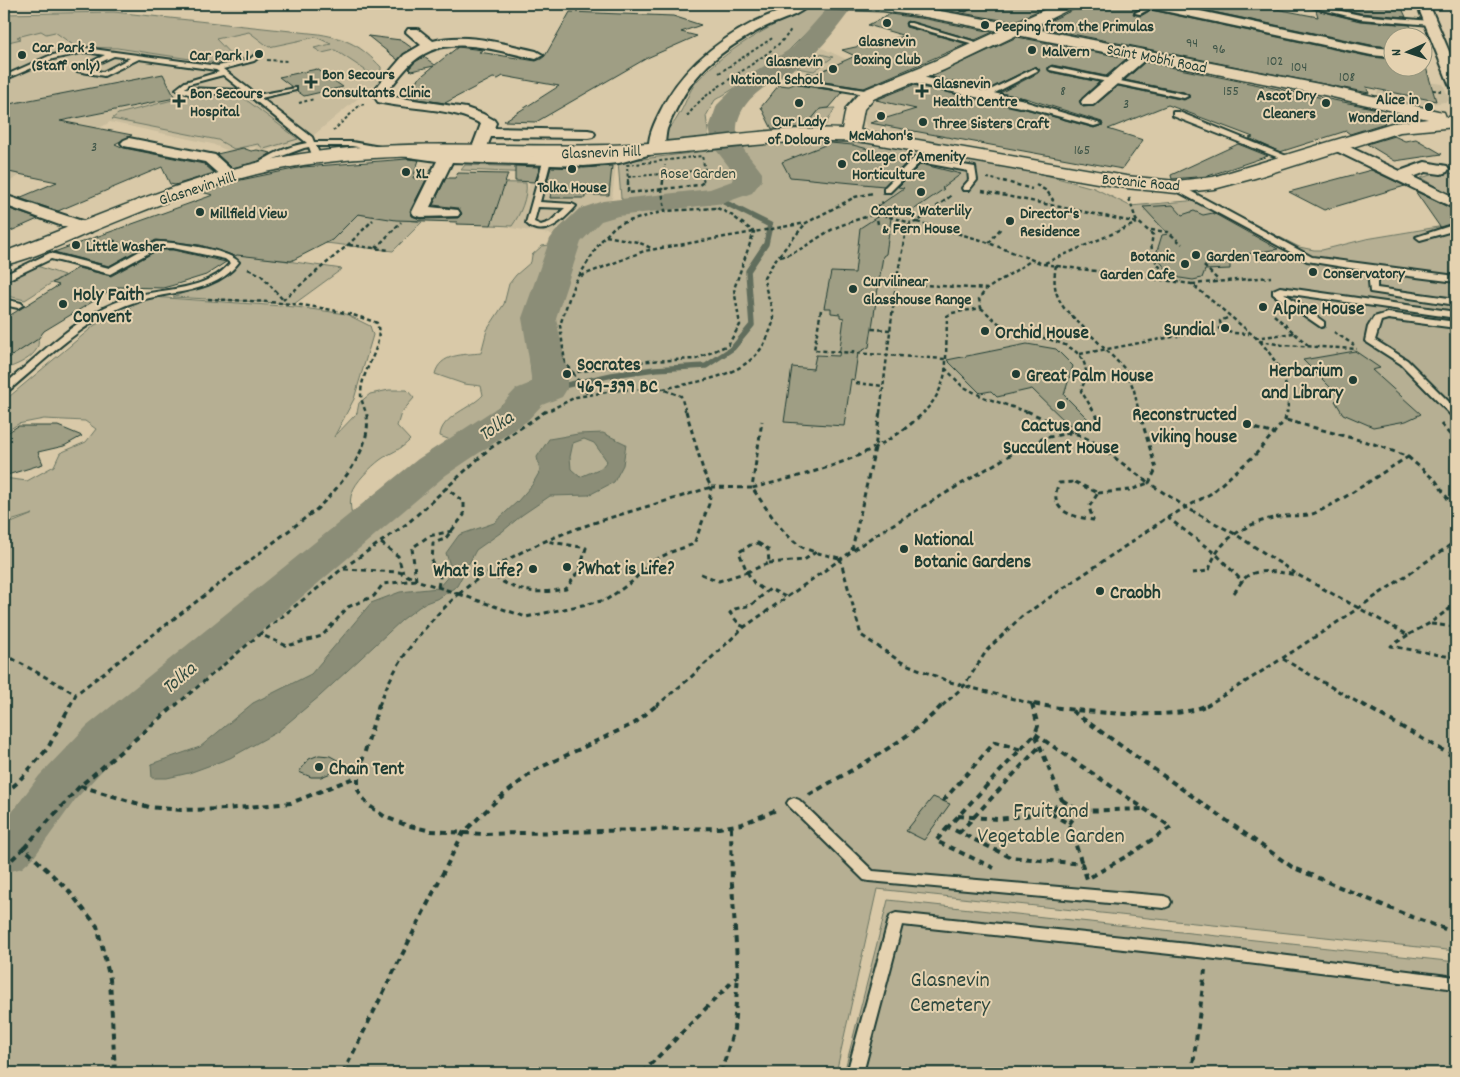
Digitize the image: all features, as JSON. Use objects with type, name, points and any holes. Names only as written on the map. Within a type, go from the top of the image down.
[{"type":"street","points":[[658,153],[657,138],[669,106],[678,90],[692,74],[733,39],[803,4]]},
{"type":"street","points":[[826,4],[834,4]]},
{"type":"street","name":"Saint Mobhi Road","points":[[834,4],[903,8],[1015,29],[1405,108],[1456,122]]},
{"type":"street","points":[[850,134],[855,108],[870,93],[984,45],[1069,4]]},
{"type":"street","points":[[1152,4],[1382,52]]},
{"type":"street","points":[[1423,4],[1456,84]]},
{"type":"street","points":[[413,32],[430,45]]},
{"type":"street","points":[[477,152],[487,132],[489,123],[480,116],[458,111],[398,104],[383,99],[379,93],[410,57],[430,45],[454,42],[472,43],[536,55]]},
{"type":"street","points":[[1088,102],[1143,54]]},
{"type":"street","points":[[1432,57],[1445,58]]},
{"type":"street","points":[[909,78],[1020,103]]},
{"type":"street","name":"Botanic Road","points":[[850,134],[1126,182],[1176,187],[1214,183],[1248,174],[1398,128],[1456,122]]},
{"type":"street","points":[[487,132],[588,134]]},
{"type":"street","name":"Glasnevin Hill","points":[[398,152],[446,158],[598,160],[760,138],[850,134]]},
{"type":"street","points":[[130,143],[210,158],[229,175]]},
{"type":"street","points":[[1337,146],[1456,204]]},
{"type":"street","name":"Glasnevin Hill","points":[[4,259],[202,183],[314,150],[354,154],[398,152],[658,153]]},
{"type":"street","points":[[446,158],[420,212],[452,213]]},
{"type":"street","points":[[1400,176],[1425,167],[1456,161]]},
{"type":"street","points":[[4,200],[85,228]]},
{"type":"lane","points":[[964,9],[974,4]]},
{"type":"lane","points":[[1138,13],[1152,4]]},
{"type":"lane","points":[[1302,4],[1360,17],[1431,23]]},
{"type":"lane","points":[[909,24],[984,45]]},
{"type":"lane","points":[[4,78],[51,57],[81,50],[218,68],[252,60],[258,55]]},
{"type":"lane","points":[[112,54],[79,70],[104,74],[138,57]]},
{"type":"lane","points":[[218,68],[253,95],[314,150]]},
{"type":"lane","points":[[1052,69],[1184,96]]},
{"type":"lane","points":[[984,94],[1035,70]]},
{"type":"lane","points":[[224,73],[187,83],[180,89],[188,92],[253,95],[294,89]]},
{"type":"lane","points":[[809,76],[802,82],[870,93]]},
{"type":"lane","points":[[1020,103],[1097,124]]},
{"type":"lane","points":[[1176,114],[1285,157]]},
{"type":"lane","points":[[887,190],[918,159],[972,169],[973,180],[966,188]]},
{"type":"lane","points":[[535,204],[572,206],[557,222],[545,227],[533,226],[530,223],[535,204],[541,186],[547,160]]},
{"type":"lane","points":[[1176,187],[1310,259],[1372,269],[1456,278]]},
{"type":"lane","points":[[1420,237],[1456,227]]},
{"type":"lane","points":[[4,278],[50,256],[110,271],[156,244],[173,244],[228,257],[234,262],[233,266],[215,279],[194,287],[160,296],[136,299],[113,306],[88,322],[4,390]]},
{"type":"lane","points":[[1372,269],[1373,290],[1456,302]]},
{"type":"lane","points":[[1321,324],[1276,292],[1280,290],[1456,315]]},
{"type":"lane","points":[[4,302],[18,305]]},
{"type":"lane","points":[[1456,325],[1388,316],[1376,319],[1370,341],[1404,362],[1456,414]]},
{"type":"lane","points":[[794,803],[869,876],[1164,902]]},
{"type":"lane","points":[[855,1073],[896,919],[1207,952],[1456,983]]},
{"type":"path","points":[[687,116],[705,96],[784,39],[792,29],[786,26]]},
{"type":"path","points":[[716,76],[778,34]]},
{"type":"path","points":[[299,103],[314,99]]},
{"type":"path","points":[[314,150],[323,139],[360,105],[383,99]]},
{"type":"path","points":[[658,153],[664,174],[662,194],[665,211]]},
{"type":"path","points":[[658,153],[702,156],[705,182],[699,186],[628,192],[627,165],[658,153]]},
{"type":"path","points":[[628,177],[705,170]]},
{"type":"path","points":[[917,222],[958,191],[966,188],[1138,223],[1150,230],[1168,232],[1182,244]]},
{"type":"path","points":[[580,277],[613,262],[653,249],[806,223],[855,197],[887,190]]},
{"type":"path","points":[[1128,190],[1130,206],[1138,223]]},
{"type":"path","points":[[882,203],[869,211],[911,223],[917,222],[989,243],[1043,264],[1192,284],[1265,276],[1274,278]]},
{"type":"path","points":[[588,395],[577,376],[565,363],[560,325],[574,284],[580,277],[591,254],[606,236],[622,223],[665,211],[717,208],[730,214],[754,232]]},
{"type":"path","points":[[779,257],[803,251],[834,228],[876,214]]},
{"type":"path","points":[[876,214],[878,224]]},
{"type":"path","points":[[283,300],[349,244],[373,220]]},
{"type":"path","points":[[375,248],[401,222]]},
{"type":"path","points":[[4,867],[24,848],[80,786],[260,634],[342,569],[408,523],[489,450],[541,414],[576,397],[620,390],[662,389],[734,373],[751,363],[762,350],[773,322],[764,278],[770,266],[806,223]]},
{"type":"path","points":[[852,550],[874,448],[896,283],[906,230],[911,223]]},
{"type":"path","points":[[1043,264],[1138,223]]},
{"type":"path","points":[[989,243],[1001,228]]},
{"type":"path","points":[[981,308],[973,311],[952,312],[948,316],[944,381],[934,400],[926,411],[902,431],[874,448],[831,466],[791,479],[752,488],[711,487],[667,502],[592,522],[508,558],[459,594],[434,616],[409,648],[380,704],[374,728],[356,776],[357,789],[367,804],[391,820],[424,830],[463,833],[657,831],[731,827],[794,803],[929,720],[948,699],[964,686],[987,650],[1021,616],[1167,517],[1210,494],[1234,474],[1275,434],[1285,420],[1289,401],[1286,382],[1274,358],[1260,341],[1249,334],[1192,284],[1173,278],[1158,265],[1152,258],[1149,246],[1153,236],[1150,230]]},
{"type":"path","points":[[573,373],[613,364],[696,359],[728,345],[740,325],[734,289],[754,232]]},
{"type":"path","points":[[606,236],[638,242],[653,249]]},
{"type":"path","points":[[112,240],[119,243]]},
{"type":"path","points":[[349,244],[390,250]]},
{"type":"path","points":[[343,1073],[463,833],[496,801],[535,770],[635,723],[689,679],[745,627],[852,550],[948,490],[1016,451],[1044,438],[1075,432],[1098,418],[1084,399],[1081,391],[1086,380],[1087,369],[1080,354],[1060,343],[1009,329],[981,308],[979,299],[987,289],[1033,260]]},
{"type":"path","points":[[233,266],[241,266],[261,275],[286,304]]},
{"type":"path","points":[[1056,266],[1053,284],[1056,297],[1064,308],[1126,370],[1134,390],[1145,436],[1156,469],[1149,483],[1131,490],[1098,493],[1075,482],[1059,483],[1053,492],[1054,500],[1062,510],[1079,518],[1093,520],[1089,507],[1098,493]]},
{"type":"path","points":[[1204,266],[1219,281]]},
{"type":"path","points":[[879,282],[987,289]]},
{"type":"path","points":[[4,794],[17,783],[48,748],[76,694],[317,509],[343,483],[361,449],[368,420],[361,396],[364,375],[377,348],[381,332],[377,323],[359,315],[332,309],[201,298]]},
{"type":"path","points":[[822,310],[814,350],[853,351],[946,359]]},
{"type":"path","points":[[1274,315],[1309,346]]},
{"type":"path","points":[[1221,328],[1220,321],[1230,317]]},
{"type":"path","points":[[1260,341],[1360,349],[1321,324]]},
{"type":"path","points":[[1080,354],[1221,328],[1234,333],[1249,334]]},
{"type":"path","points":[[872,329],[890,330]]},
{"type":"path","points":[[1255,338],[1294,333]]},
{"type":"path","points":[[945,368],[962,386],[983,397],[1029,412],[1092,441],[1187,508],[1235,534],[1298,575],[1408,634]]},
{"type":"path","points":[[856,383],[883,386]]},
{"type":"path","points":[[342,569],[403,573],[416,580],[526,617],[606,600],[633,582],[649,563],[671,552],[694,544],[709,504],[711,487],[704,473],[681,396],[662,389]]},
{"type":"path","points":[[1285,420],[1374,444],[1408,457],[1424,467],[1441,485],[1456,511]]},
{"type":"path","points":[[762,421],[752,488],[770,513],[801,546],[840,558]]},
{"type":"path","points":[[1247,426],[1275,434]]},
{"type":"path","points":[[1192,573],[1209,571],[1210,561],[1214,552],[1241,529],[1281,517],[1313,514],[1408,457]]},
{"type":"path","points":[[438,587],[441,572],[432,565],[433,543],[445,539],[454,531],[464,515],[464,502],[446,488]]},
{"type":"path","points":[[1167,517],[1231,566],[1243,582]]},
{"type":"path","points":[[416,580],[412,548],[429,536],[454,531]]},
{"type":"path","points":[[487,572],[509,588],[536,594],[566,589],[580,569],[586,548],[545,541]]},
{"type":"path","points":[[840,558],[861,635],[902,662],[971,689],[1032,704],[1071,711],[1149,714],[1199,710],[1283,659],[1359,609],[1456,541]]},
{"type":"path","points":[[381,543],[398,556],[403,573]]},
{"type":"path","points":[[766,592],[752,582],[739,552],[752,544],[758,543],[768,549],[769,563]]},
{"type":"path","points":[[701,574],[719,582],[769,563],[804,560],[816,552]]},
{"type":"path","points":[[1234,593],[1245,578],[1253,575],[1271,572],[1298,575]]},
{"type":"path","points":[[260,634],[287,646],[322,636],[348,607],[374,596],[383,584],[416,580]]},
{"type":"path","points":[[745,627],[740,625],[730,613],[735,609],[751,605],[770,589],[786,597]]},
{"type":"path","points":[[1455,603],[1430,624],[1408,634],[1391,646],[1456,658]]},
{"type":"path","points":[[1430,624],[1456,627]]},
{"type":"path","points":[[4,654],[76,694]]},
{"type":"path","points":[[1283,659],[1456,758]]},
{"type":"path","points":[[1001,872],[936,841],[1035,734],[1038,726],[1032,704]]},
{"type":"path","points":[[1071,711],[1292,868],[1456,933]]},
{"type":"path","points":[[1035,734],[1062,800],[1079,811],[1143,808]]},
{"type":"path","points":[[1035,734],[1171,827],[1132,853],[1087,879],[1077,878]]},
{"type":"path","points":[[943,802],[995,742],[1021,750]]},
{"type":"path","points":[[959,833],[1040,746]]},
{"type":"path","points":[[80,786],[149,807],[181,810],[226,809],[291,803],[356,776]]},
{"type":"path","points":[[1050,813],[1062,800]]},
{"type":"path","points":[[1068,824],[1079,811]]},
{"type":"path","points":[[958,816],[998,819],[1050,813],[1068,824],[1087,879]]},
{"type":"path","points":[[722,1073],[734,1029],[738,975],[732,884],[731,827]]},
{"type":"path","points":[[947,827],[1010,857],[1082,864]]},
{"type":"path","points":[[24,848],[68,890],[97,926],[110,979],[115,1073]]},
{"type":"path","points":[[1192,1073],[1207,952]]},
{"type":"path","points":[[642,1073],[738,975]]},
{"type":"shaded area","name":"Bon Secours Hospital","points":[[114,12],[342,38],[360,47],[381,67],[380,80],[309,139],[261,152],[255,147],[231,152],[212,144],[110,122],[4,185],[4,36]]},
{"type":"shaded area","name":"Glasnevin National School","points":[[822,48],[863,67],[893,77],[860,90],[792,68]]},
{"type":"shaded area","points":[[1381,77],[1443,84],[1450,101],[1427,105],[1377,94]]},
{"type":"shaded area","points":[[912,79],[952,88],[942,95],[982,110],[951,148],[884,134],[866,126],[862,116],[864,106],[870,98]]},
{"type":"shaded area","points":[[616,164],[612,199],[585,212],[557,235],[511,228],[520,210],[536,167]]},
{"type":"shaded area","points":[[603,433],[626,444],[623,465],[614,482],[589,495],[550,496],[522,515],[476,550],[457,586],[439,598],[423,604],[402,620],[320,696],[277,732],[230,758],[189,773],[167,778],[152,778],[151,764],[200,747],[253,703],[311,674],[371,603],[400,592],[438,588],[452,572],[446,553],[459,535],[494,523],[517,502],[532,485],[540,471],[537,457],[549,439],[578,434]],"holes":[[[584,439],[594,443],[607,461],[601,468],[580,477],[571,469],[570,457],[573,443]]]},
{"type":"green space","points":[[805,9],[830,9],[775,64],[715,100],[706,116],[709,138],[666,142],[661,139],[680,113],[694,85],[709,69],[748,40]]},
{"type":"green space","points":[[114,12],[329,36],[353,44],[367,54],[381,67],[381,75],[368,72],[335,50],[322,53],[314,48],[331,44],[316,37],[269,47],[249,32],[216,39],[236,60],[217,63],[117,48],[76,47],[55,32],[46,34],[41,31],[17,37],[21,39],[4,43],[4,14]]},
{"type":"green space","points":[[816,53],[833,57],[814,71],[797,68]]},
{"type":"green space","points":[[196,94],[241,96],[298,139],[264,149],[258,144],[234,149],[218,140],[112,119],[118,114]]},
{"type":"green space","points":[[835,108],[826,124],[811,126],[812,119],[820,109]]},
{"type":"green space","name":"National Botanic Gardens","points":[[828,140],[875,144],[1038,173],[1094,188],[1130,206],[1203,198],[1299,247],[1314,250],[1456,224],[1456,951],[877,889],[836,1073],[4,1073],[4,870],[39,843],[80,778],[119,744],[155,693],[221,656],[263,626],[440,472],[555,393],[549,318],[579,238],[589,223],[632,206],[621,198],[618,162],[772,143]]},
{"type":"green space","points":[[465,165],[535,167],[533,173],[461,170]]},
{"type":"green space","points":[[1440,172],[1456,174],[1456,198],[1421,178]]},
{"type":"green space","points":[[459,182],[526,183],[523,205],[512,226],[491,225],[497,207]]},
{"type":"green space","points":[[357,214],[422,222],[393,251],[326,243],[332,240]]},
{"type":"green space","points":[[557,244],[526,318],[532,382],[453,441],[440,436],[442,429],[451,418],[483,395],[481,386],[464,384],[435,374],[438,367],[442,362],[454,356],[481,353],[487,330],[504,304],[509,284],[531,262],[532,255],[542,246]]},
{"type":"green space","points":[[233,253],[342,269],[294,304],[173,297],[204,285],[235,268],[237,263]]},
{"type":"green space","points":[[37,266],[64,275],[25,300],[4,295],[4,282]]},
{"type":"green space","points":[[152,297],[296,307],[346,314],[370,326],[373,335],[354,399],[334,437],[357,413],[359,403],[370,394],[389,390],[407,390],[414,398],[401,413],[397,426],[410,440],[380,460],[360,480],[351,496],[352,517],[127,704],[49,774],[4,829],[4,526],[33,514],[4,523],[4,478],[27,481],[54,466],[60,453],[86,442],[96,429],[85,421],[44,419],[18,424],[4,433],[4,401],[95,325]]},
{"type":"green space","points":[[38,339],[38,345],[32,355],[4,369],[4,361]]},
{"type":"green space","name":"Glasnevin Cemetery","points":[[888,900],[1456,962],[1456,1073],[844,1073]]},
{"type":"building","points":[[910,4],[966,4],[960,8],[961,11],[966,12],[979,4],[1053,4],[1013,22]]},
{"type":"building","points":[[1079,4],[1142,4],[1143,6],[1134,11],[1133,14],[1141,16],[1151,10],[1382,58],[1382,78],[1429,78],[1436,101],[1366,87],[1369,93],[1037,27],[1075,9]]},
{"type":"building","points":[[1175,4],[1250,4],[1318,17],[1316,10],[1360,21],[1410,25],[1411,28],[1382,28],[1382,46]]},
{"type":"building","points":[[1317,4],[1400,4],[1406,17],[1360,13]]},
{"type":"building","points":[[570,12],[673,16],[701,25],[681,32],[697,36],[647,58],[536,122],[504,121],[559,86],[503,76],[498,79],[493,78],[445,103],[397,96],[434,66],[411,71],[409,69],[415,62],[424,57],[435,65],[458,47],[536,61],[541,59],[545,56]]},
{"type":"building","points":[[890,14],[993,32],[975,40],[907,21],[905,23],[906,27],[967,44],[864,88],[811,80],[813,75],[855,56],[842,50],[905,36],[868,25]]},
{"type":"building","points":[[368,36],[401,40],[412,48],[398,60]]},
{"type":"building","points":[[1017,37],[1127,58],[1106,76],[1052,65],[1048,67],[1050,72],[1099,82],[1079,101],[1083,107],[1094,106],[1118,86],[1184,100],[1190,97],[1184,92],[1125,80],[1145,62],[1378,109],[1385,123],[1350,134],[1346,131],[1280,152],[1249,138],[1253,137],[1168,105],[1108,129],[1143,140],[1122,169],[870,123],[916,109],[876,100],[913,85],[1022,108],[1094,128],[1103,125],[1102,122],[1025,98],[1000,93],[1038,73],[1040,70],[1036,66],[987,90],[931,77]]},
{"type":"building","name":"Bon Secours Consultants Clinic","points":[[317,69],[343,87],[304,96],[297,91],[297,87],[292,87],[279,77]]},
{"type":"building","points":[[163,74],[175,98],[60,121],[132,135],[115,144],[124,148],[204,164],[214,173],[175,185],[170,184],[162,167],[58,211],[19,198],[57,182],[4,171],[4,105]]},
{"type":"building","name":"Our Lady of Dolours","points":[[797,83],[799,85],[843,92],[829,108],[820,109],[805,127],[772,129],[761,107],[779,85],[789,86]]},
{"type":"building","points":[[1394,136],[1405,141],[1416,139],[1442,154],[1395,161],[1367,144]]},
{"type":"building","name":"College of Amenity Horticulture","points":[[830,143],[853,145],[909,160],[884,186],[790,177],[782,162]]},
{"type":"building","points":[[1238,144],[1268,156],[1208,176],[1172,179],[1171,175]]},
{"type":"building","points":[[243,148],[251,151],[257,150],[271,153],[259,161],[232,168],[217,154]]},
{"type":"building","points":[[407,159],[419,160],[413,178],[427,178],[410,211],[412,216],[420,219],[458,218],[462,214],[458,208],[433,205],[446,178],[455,178],[458,173],[508,174],[491,225],[396,220],[358,214],[332,240],[291,261],[235,256],[200,245],[156,240],[109,266],[54,252],[213,195],[201,192],[236,181],[303,167]]},
{"type":"building","points":[[921,164],[961,174],[942,188],[944,189],[906,215],[892,211],[869,347],[858,353],[854,380],[851,379],[844,426],[784,422],[792,367],[813,369],[816,355],[839,356],[844,318],[840,317],[840,314],[831,313],[831,308],[824,308],[831,272],[855,273],[860,228],[888,210],[877,207],[904,188],[898,187]]},
{"type":"building","points":[[515,166],[540,167],[535,182],[515,181]]},
{"type":"building","points":[[612,166],[609,195],[585,195],[585,198],[550,198],[553,182],[547,182],[551,167],[584,168]]},
{"type":"building","points":[[1371,170],[1405,186],[1324,210],[1289,192]]},
{"type":"building","points":[[1415,191],[1456,211],[1456,222],[1440,227]]},
{"type":"building","points":[[1173,205],[1182,215],[1194,211],[1203,215],[1213,213],[1278,249],[1230,257],[1230,269],[1205,270],[1202,278],[1193,280],[1180,278],[1166,269],[1159,260],[1157,251],[1162,235],[1168,234],[1143,207]]},
{"type":"building","points":[[4,207],[38,219],[4,234]]},
{"type":"building","name":"Holy Faith Convent","points":[[158,250],[173,250],[226,262],[206,275],[163,288],[117,287],[44,331],[38,339],[4,361],[4,319],[59,285],[52,283],[78,268],[111,276]]},
{"type":"building","name":"Great Palm House","points":[[1027,344],[1056,349],[1073,366],[1064,395],[1090,421],[1069,425],[1032,389],[997,397],[991,391],[980,393],[947,360]]},
{"type":"building","name":"Herbarium and Library","points":[[1355,351],[1380,368],[1372,370],[1421,414],[1406,421],[1373,427],[1343,414],[1335,401],[1341,398],[1303,360]]},
{"type":"building","points":[[18,426],[58,426],[82,436],[64,446],[38,452],[43,464],[4,476],[4,435]]},
{"type":"building","name":"Chain Tent","points":[[319,755],[330,756],[341,762],[331,773],[321,777],[311,777],[299,772],[309,759]]},
{"type":"building","points":[[933,797],[950,804],[924,840],[906,831]]},
{"type":"waterway","name":"Tolka","points":[[4,854],[16,844],[57,788],[104,738],[432,467],[514,413],[529,397],[549,389],[549,371],[539,318],[566,239],[590,215],[614,207],[714,197],[742,187],[747,180],[748,173],[727,146],[723,128],[730,105],[749,87],[802,52],[843,4]]},
{"type":"waterway","points":[[549,389],[612,375],[655,369],[706,366],[733,348],[752,325],[748,271],[766,244],[770,225],[714,197]]},
{"type":"place","name":"Glasnevin Boxing Club","points":[[887,23]]},
{"type":"place","name":"Peeping from the Primulas","points":[[985,25]]},
{"type":"place","name":"Malvern","points":[[1032,50]]},
{"type":"place","name":"Car Park 1","points":[[259,54]]},
{"type":"place","name":"Car Park 3 (Staff only)","points":[[22,55]]},
{"type":"place","name":"Glasnevin National School","points":[[833,69]]},
{"type":"place","name":"Bon Secours Consultants Clinic","points":[[311,82]]},
{"type":"place","name":"Glasnevin Health Centre","points":[[922,91]]},
{"type":"place","name":"Bon Secours Hospital","points":[[179,101]]},
{"type":"place","name":"Our Lady of Dolours","points":[[799,103]]},
{"type":"place","name":"Ascot Dry Cleaners","points":[[1326,103]]},
{"type":"place","name":"Alice in Wonderland","points":[[1429,107]]},
{"type":"place","name":"McMahon's","points":[[881,116]]},
{"type":"place","name":"Three Sisters Craft","points":[[923,122]]},
{"type":"place","name":"College of Amenity Horticulture","points":[[842,164]]},
{"type":"place","name":"Tolka House","points":[[572,169]]},
{"type":"place","name":"XL","points":[[406,172]]},
{"type":"place","name":"Cactus, Waterlily & Fern House","points":[[921,192]]},
{"type":"place","name":"Millfield View","points":[[200,212]]},
{"type":"place","name":"Director's Residence","points":[[1010,221]]},
{"type":"place","name":"Little Washer","points":[[76,245]]},
{"type":"place","name":"Garden Tearoom","points":[[1196,255]]},
{"type":"place","name":"Botanic Garden Cafe","points":[[1185,264]]},
{"type":"place","name":"Conservatory","points":[[1313,272]]},
{"type":"place","name":"Curvilinear Glasshouse Range","points":[[853,289]]},
{"type":"place","name":"Holy Faith Convent","points":[[63,304]]},
{"type":"place","name":"Alpine House","points":[[1263,307]]},
{"type":"place","name":"Sundial","points":[[1225,328]]},
{"type":"place","name":"Orchid House","points":[[985,331]]},
{"type":"place","name":"Socrates 469-399 BC","points":[[567,374]]},
{"type":"place","name":"Great Palm House","points":[[1016,374]]},
{"type":"place","name":"Herbarium and Library","points":[[1353,380]]},
{"type":"place","name":"Cactus and Succulent House","points":[[1061,405]]},
{"type":"place","name":"Reconstructed viking house","points":[[1247,424]]},
{"type":"place","name":"National Botanic Gardens","points":[[904,549]]},
{"type":"place","name":"?What is Life?","points":[[567,567]]},
{"type":"place","name":"What is Life?","points":[[533,569]]},
{"type":"place","name":"Craobh","points":[[1100,591]]},
{"type":"place","name":"Chain Tent","points":[[319,767]]},
{"type":"park label","name":"Rose Garden","points":[[698,172]]},
{"type":"park label","name":"Fruit and Vegetable Garden","points":[[1051,822]]}]
